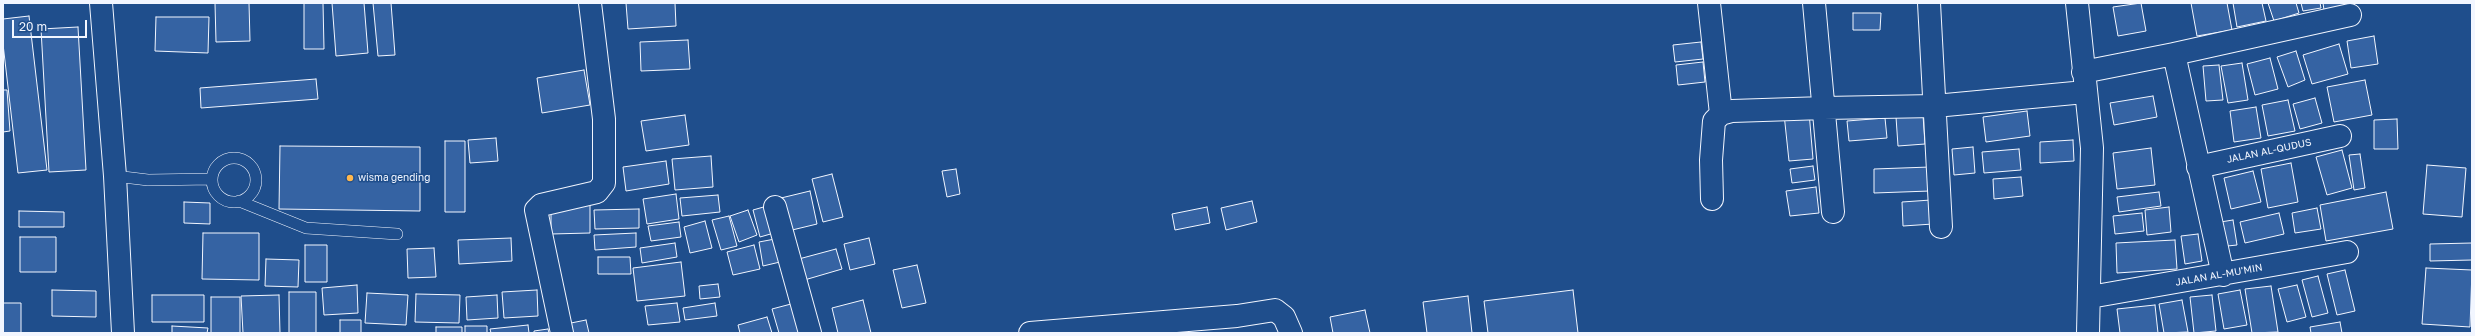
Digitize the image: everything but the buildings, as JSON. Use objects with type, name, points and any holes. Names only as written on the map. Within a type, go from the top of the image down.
[{"type":"street","points":[[101,3],[115,176],[122,333]]},
{"type":"street","points":[[562,333],[536,210],[541,205],[596,192],[604,183],[604,119],[590,3]]},
{"type":"street","points":[[1709,3],[1721,114]]},
{"type":"street","points":[[1814,3],[1833,212]]},
{"type":"street","points":[[1929,3],[1941,226]]},
{"type":"street","points":[[2077,3],[2092,148],[2090,298],[2088,333]]},
{"type":"street","points":[[1712,199],[1711,160],[1714,121],[1721,114],[1732,111],[1935,106],[2084,82],[2174,54],[2350,15]]},
{"type":"street","points":[[2174,54],[2223,275]]},
{"type":"street","name":"JALAN AL-QUDUS","points":[[2198,167],[2340,136]]},
{"type":"street","points":[[776,207],[810,333]]},
{"type":"street","name":"JALAN AL-MU'MIN","points":[[2090,298],[2347,252]]},
{"type":"street","points":[[1030,333],[1237,316],[1275,310],[1284,317],[1291,333]]},
{"type":"lane","points":[[239,201],[247,198],[256,185],[256,176],[248,163],[241,158],[225,160],[214,171],[212,179],[213,187],[223,199],[239,201],[306,228],[397,234]]},
{"type":"lane","points":[[115,176],[148,180],[212,179]]},
{"type":"place","name":"wisma gending","points":[[350,178]]}]
